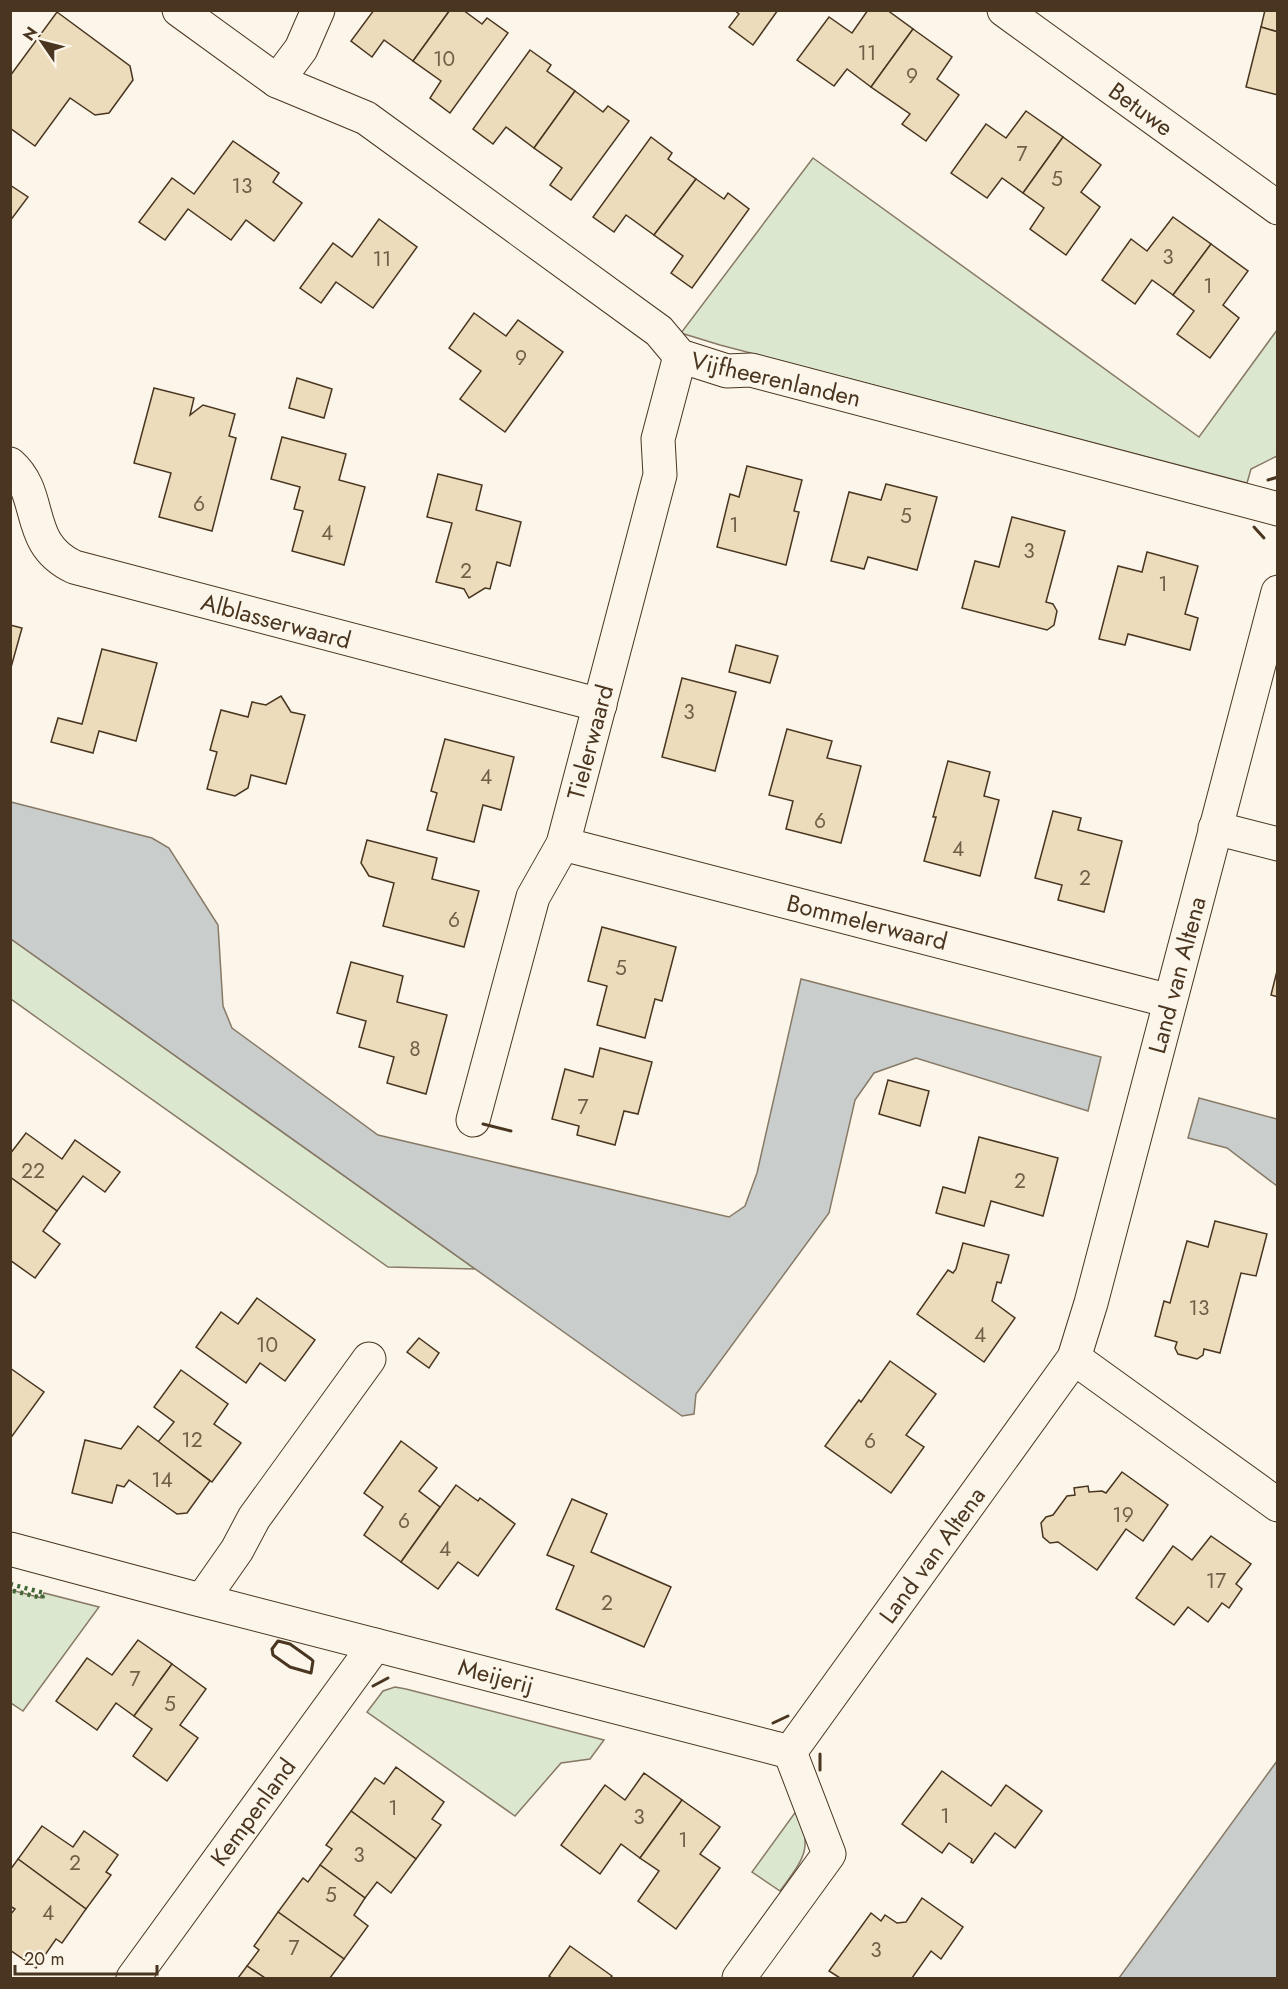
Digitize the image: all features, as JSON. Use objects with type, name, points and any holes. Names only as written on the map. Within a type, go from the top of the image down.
[{"type":"street","name":"Vijfheerenlanden","points":[[179,10],[277,81],[366,118],[659,331],[680,356],[727,371],[751,370],[1278,509]]},
{"type":"street","points":[[277,81],[301,49],[318,10]]},
{"type":"street","name":"Betuwe","points":[[1004,10],[1278,208]]},
{"type":"street","name":"Tielerwaard","points":[[473,1120],[533,897],[563,844],[660,475],[658,439],[680,356]]},
{"type":"street","name":"Alblasserwaard","points":[[10,464],[25,484],[39,531],[46,544],[52,552],[74,567],[600,705]]},
{"type":"street","name":"Land van Altena","points":[[790,1752],[1074,1358],[1091,1303],[1278,592]]},
{"type":"street","points":[[1215,828],[1278,844]]},
{"type":"street","name":"Bommelerwaard","points":[[563,844],[1170,1001]]},
{"type":"street","points":[[1074,1358],[1278,1505]]},
{"type":"street","points":[[202,1600],[237,1550],[254,1518],[369,1359]]},
{"type":"street","name":"Meijerij","points":[[10,1549],[790,1752]]},
{"type":"street","name":"Kempenland","points":[[133,1978],[375,1645]]},
{"type":"street","points":[[738,1978],[829,1854],[790,1752]]},
{"type":"green space","points":[[813,158],[1199,437],[1277,330],[1277,456],[1251,469],[1247,483],[681,333]]},
{"type":"green space","points":[[11,939],[475,1269],[388,1267],[50,1027],[11,999]]},
{"type":"green space","points":[[11,1590],[42,1598],[44,1593],[99,1607],[23,1711],[11,1703]]},
{"type":"green space","points":[[395,1687],[604,1740],[590,1759],[561,1763],[515,1816],[367,1712],[383,1691]]},
{"type":"green space","points":[[797,1810],[805,1835],[804,1854],[780,1891],[752,1872]]},
{"type":"shaded area","points":[[11,802],[152,838],[169,848],[218,925],[223,1006],[232,1028],[378,1135],[729,1217],[745,1206],[757,1173],[801,979],[1101,1057],[1088,1111],[916,1058],[874,1073],[855,1100],[829,1213],[696,1394],[694,1414],[682,1416],[11,939]]},
{"type":"shaded area","points":[[1199,1098],[1277,1119],[1277,1186],[1227,1148],[1188,1138]]},
{"type":"shaded area","points":[[1277,1761],[1277,1978],[1119,1978]]},
{"type":"building","points":[[374,10],[450,10],[413,61],[384,40],[372,57],[351,41]]},
{"type":"building","points":[[450,10],[463,10],[482,24],[487,18],[508,33],[450,113],[430,98],[441,81],[413,61]]},
{"type":"building","points":[[734,10],[778,10],[753,45],[729,27],[739,14]]},
{"type":"building","points":[[868,10],[887,10],[913,29],[871,87],[847,69],[834,86],[797,60],[829,17],[852,33]]},
{"type":"building","points":[[1265,10],[1278,10],[1278,32],[1261,27]]},
{"type":"building","points":[[57,12],[130,66],[133,80],[109,113],[95,115],[70,98],[35,146],[10,128],[10,76]]},
{"type":"building","points":[[1261,27],[1278,32],[1278,95],[1246,87]]},
{"type":"building","points":[[913,29],[952,57],[937,79],[959,95],[926,141],[902,124],[910,114],[871,87]]},
{"type":"building","points":[[530,50],[551,65],[547,71],[575,91],[534,148],[506,127],[493,144],[473,129]]},
{"type":"building","points":[[575,91],[603,112],[608,106],[629,121],[571,200],[550,185],[562,168],[534,148]]},
{"type":"building","points":[[1026,111],[1063,137],[1023,193],[1002,178],[987,198],[951,173],[986,124],[1006,138]]},
{"type":"building","points":[[651,137],[672,153],[668,159],[696,179],[654,235],[626,215],[614,232],[593,217]]},
{"type":"building","points":[[1063,137],[1101,165],[1081,192],[1100,207],[1066,255],[1030,229],[1044,208],[1023,193]]},
{"type":"building","points":[[233,141],[279,173],[273,182],[302,203],[274,241],[246,220],[231,240],[188,209],[165,240],[139,222],[172,178],[194,194]]},
{"type":"building","points":[[696,179],[724,199],[728,193],[749,209],[692,288],[671,273],[683,256],[654,235]]},
{"type":"building","points":[[10,185],[28,197],[10,221]]},
{"type":"building","points":[[1173,217],[1211,244],[1173,295],[1152,280],[1135,304],[1102,280],[1131,239],[1147,251]]},
{"type":"building","points":[[379,219],[417,247],[373,308],[336,282],[321,303],[300,288],[333,243],[352,257]]},
{"type":"building","points":[[1211,244],[1248,271],[1223,305],[1239,318],[1210,358],[1177,334],[1194,311],[1173,295]]},
{"type":"building","points":[[474,313],[506,336],[518,320],[563,352],[505,432],[460,399],[481,371],[449,348]]},
{"type":"building","points":[[297,378],[332,389],[324,418],[289,408]]},
{"type":"building","points":[[154,388],[194,398],[190,415],[203,405],[235,414],[229,436],[236,438],[212,531],[159,517],[171,473],[134,463]]},
{"type":"building","points":[[282,437],[346,454],[339,480],[365,487],[344,565],[292,551],[303,511],[294,509],[300,487],[271,479]]},
{"type":"building","points":[[747,466],[802,480],[794,511],[799,512],[786,565],[717,547],[730,494],[739,497]]},
{"type":"building","points":[[438,474],[482,485],[476,510],[521,522],[510,566],[497,562],[490,589],[485,588],[469,598],[464,589],[436,582],[452,523],[427,517]]},
{"type":"building","points":[[886,484],[937,497],[917,570],[868,557],[864,569],[831,561],[849,492],[881,500]]},
{"type":"building","points":[[1012,517],[1065,531],[1046,602],[1053,604],[1057,611],[1054,625],[1047,630],[962,608],[975,561],[999,567]]},
{"type":"building","points":[[1147,552],[1198,566],[1185,614],[1198,618],[1190,650],[1128,634],[1125,645],[1099,639],[1118,566],[1142,572]]},
{"type":"building","points":[[10,625],[22,628],[10,671]]},
{"type":"building","points":[[736,645],[778,656],[770,683],[729,672]]},
{"type":"building","points":[[102,649],[157,663],[136,741],[99,731],[93,753],[51,742],[58,718],[82,724]]},
{"type":"building","points":[[682,678],[736,692],[715,771],[662,757]]},
{"type":"building","points":[[281,696],[291,712],[305,715],[286,784],[251,775],[248,788],[235,796],[207,789],[217,752],[210,750],[221,710],[248,717],[252,702],[266,705]]},
{"type":"building","points":[[787,729],[832,741],[827,758],[861,766],[841,843],[786,829],[793,801],[769,795]]},
{"type":"building","points":[[445,739],[514,757],[501,810],[483,805],[474,842],[427,830],[437,793],[431,791]]},
{"type":"building","points":[[948,761],[990,772],[984,796],[999,800],[980,876],[924,861]]},
{"type":"building","points":[[1053,811],[1081,818],[1078,830],[1122,841],[1104,912],[1058,900],[1062,885],[1035,878]]},
{"type":"building","points":[[367,840],[437,858],[432,879],[479,891],[464,947],[383,926],[394,883],[369,876],[361,863]]},
{"type":"building","points":[[602,927],[676,947],[662,1001],[655,999],[645,1038],[597,1025],[607,986],[588,981]]},
{"type":"building","points":[[351,962],[403,976],[397,1002],[447,1015],[426,1094],[387,1083],[394,1057],[359,1047],[366,1021],[337,1013]]},
{"type":"building","points":[[1278,967],[1278,997],[1271,995]]},
{"type":"building","points":[[600,1048],[652,1062],[638,1114],[624,1111],[615,1145],[577,1135],[579,1126],[552,1119],[565,1069],[593,1077]]},
{"type":"building","points":[[888,1080],[929,1091],[920,1126],[879,1114]]},
{"type":"building","points":[[26,1133],[62,1159],[75,1140],[120,1172],[105,1192],[83,1176],[57,1211],[10,1177],[10,1154]]},
{"type":"building","points":[[979,1137],[1058,1158],[1043,1216],[991,1201],[984,1226],[936,1213],[943,1187],[965,1193]]},
{"type":"building","points":[[10,1177],[57,1211],[43,1231],[60,1244],[35,1278],[10,1260]]},
{"type":"building","points":[[1215,1221],[1267,1234],[1256,1276],[1241,1273],[1220,1353],[1204,1349],[1203,1355],[1197,1359],[1178,1354],[1175,1348],[1177,1342],[1155,1336],[1164,1301],[1170,1303],[1187,1241],[1208,1247]]},
{"type":"building","points":[[963,1243],[1009,1255],[1001,1283],[997,1282],[992,1301],[1015,1318],[984,1362],[917,1314],[948,1270],[953,1273],[956,1269]]},
{"type":"building","points":[[257,1298],[315,1340],[285,1381],[260,1363],[246,1383],[196,1347],[221,1312],[238,1324]]},
{"type":"building","points":[[419,1338],[439,1353],[429,1368],[407,1352]]},
{"type":"building","points":[[890,1361],[936,1394],[906,1435],[924,1447],[891,1493],[825,1446],[859,1400],[861,1402]]},
{"type":"building","points":[[10,1368],[44,1392],[10,1439]]},
{"type":"building","points":[[181,1370],[228,1404],[214,1424],[241,1443],[212,1482],[158,1442],[174,1422],[154,1407]]},
{"type":"building","points":[[138,1426],[210,1481],[187,1513],[177,1514],[129,1480],[124,1487],[117,1485],[112,1503],[72,1493],[85,1440],[121,1449]]},
{"type":"building","points":[[401,1441],[437,1468],[419,1491],[440,1507],[401,1562],[364,1535],[383,1507],[364,1493]]},
{"type":"building","points":[[1122,1472],[1168,1505],[1143,1541],[1126,1529],[1097,1570],[1058,1542],[1050,1543],[1043,1537],[1041,1523],[1046,1517],[1053,1515],[1067,1496],[1075,1495],[1074,1488],[1088,1486],[1089,1492],[1106,1493]]},
{"type":"building","points":[[456,1485],[478,1501],[480,1498],[515,1524],[478,1576],[458,1562],[438,1589],[401,1562]]},
{"type":"building","points":[[572,1499],[607,1514],[591,1552],[671,1587],[644,1647],[556,1609],[574,1566],[547,1555]]},
{"type":"building","points":[[1211,1536],[1251,1564],[1236,1584],[1242,1589],[1229,1608],[1222,1603],[1208,1622],[1188,1607],[1174,1625],[1136,1598],[1173,1546],[1192,1560]]},
{"type":"building","points":[[138,1640],[172,1664],[134,1716],[116,1703],[97,1730],[56,1701],[87,1658],[112,1675]]},
{"type":"building","points":[[172,1664],[206,1689],[180,1725],[198,1738],[167,1781],[133,1756],[152,1729],[134,1716]]},
{"type":"building","points":[[396,1767],[444,1802],[432,1819],[441,1825],[416,1859],[351,1811],[375,1778],[384,1784]]},
{"type":"building","points":[[942,1771],[991,1806],[1006,1785],[1042,1811],[1015,1848],[995,1833],[973,1863],[972,1859],[949,1843],[942,1853],[902,1824]]},
{"type":"building","points":[[644,1773],[682,1800],[640,1858],[621,1844],[600,1874],[561,1845],[605,1785],[625,1800]]},
{"type":"building","points":[[682,1800],[720,1827],[700,1854],[720,1868],[676,1929],[638,1901],[659,1871],[640,1858]]},
{"type":"building","points":[[351,1811],[416,1859],[391,1893],[377,1882],[365,1898],[320,1865],[332,1849],[326,1845]]},
{"type":"building","points":[[42,1826],[73,1847],[84,1831],[118,1855],[106,1872],[111,1875],[86,1909],[18,1859]]},
{"type":"building","points":[[18,1859],[86,1909],[62,1943],[56,1939],[36,1968],[10,1950],[10,1915],[15,1909],[10,1906],[10,1870]]},
{"type":"building","points":[[320,1865],[365,1898],[354,1915],[368,1926],[344,1959],[278,1912],[303,1878],[308,1882]]},
{"type":"building","points":[[922,1898],[963,1927],[941,1959],[931,1951],[912,1978],[840,1978],[829,1971],[871,1913],[881,1921],[885,1915],[897,1923],[906,1922]]},
{"type":"building","points":[[278,1912],[344,1959],[330,1978],[265,1978],[247,1966],[259,1950],[254,1946]]},
{"type":"building","points":[[570,1946],[612,1976],[610,1978],[552,1978],[549,1976]]},
{"type":"building","points":[[247,1966],[265,1978],[238,1978]]},
{"type":"hedge","points":[[10,1584],[44,1593],[42,1598],[10,1590]]},
{"type":"wall","points":[[1268,480],[1278,477]]},
{"type":"wall","points":[[1254,527],[1264,538]]},
{"type":"wall","points":[[483,1124],[511,1131]]},
{"type":"wall","points":[[278,1641],[290,1644],[311,1659],[313,1661],[311,1673],[290,1667],[273,1655],[272,1649],[278,1641]]},
{"type":"wall","points":[[373,1686],[388,1678]]},
{"type":"wall","points":[[773,1723],[788,1716]]},
{"type":"wall","points":[[820,1754],[820,1770]]}]
